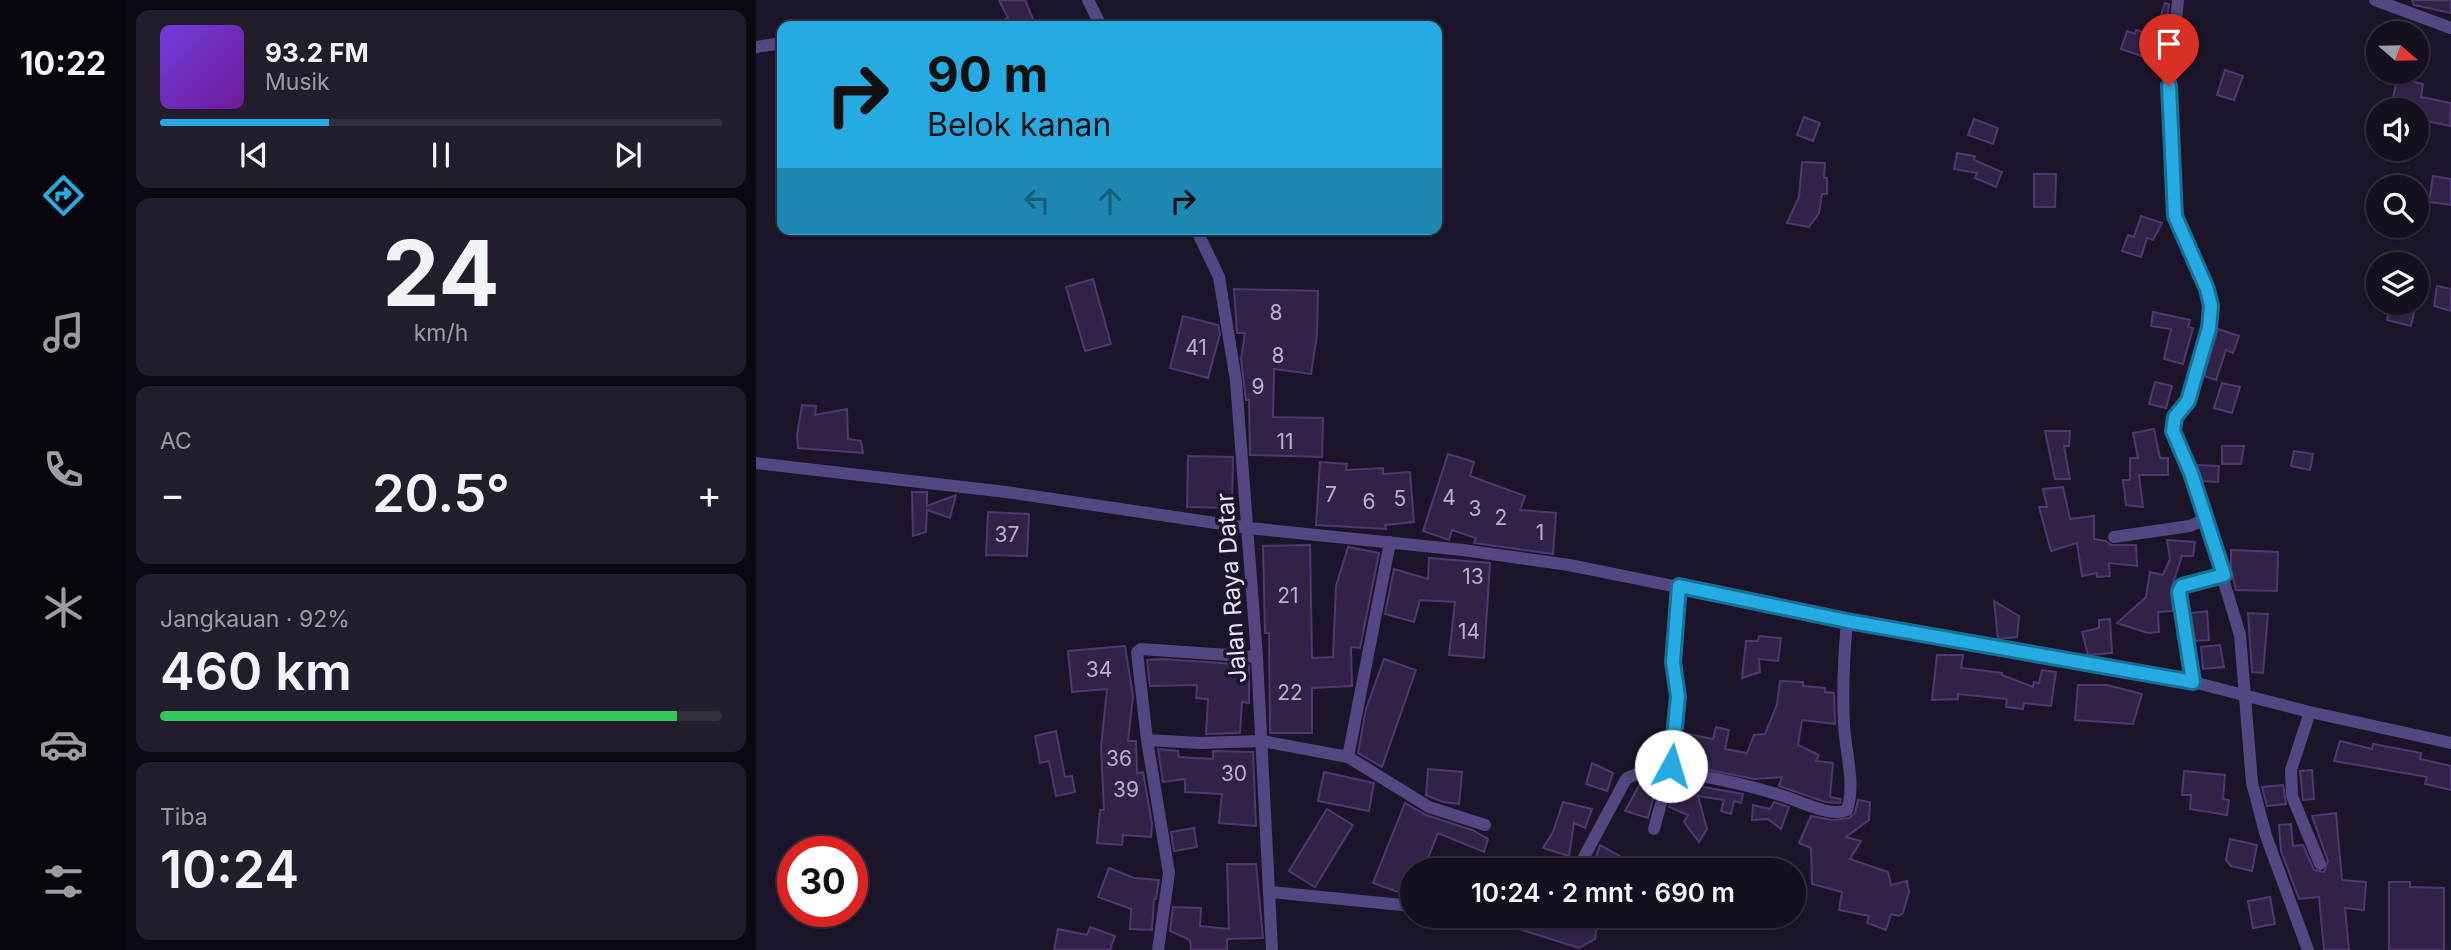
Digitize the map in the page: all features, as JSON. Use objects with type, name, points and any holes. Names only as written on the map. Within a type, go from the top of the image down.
[{"type":"street","points":[[1088,0],[1098,21]]},
{"type":"street","points":[[2178,0],[2168,104],[2175,216],[2207,289],[2211,306],[2209,328],[2188,401],[2172,423],[2224,575],[2240,635],[2252,783],[2266,836],[2308,950]]},
{"type":"street","points":[[2375,0],[2451,28]]},
{"type":"street","points":[[756,47],[777,44]]},
{"type":"street","name":"Jalan Raya Datar","points":[[1199,235],[1219,277],[1236,381],[1249,528],[1271,892],[1272,950]]},
{"type":"street","points":[[756,463],[1006,492],[1249,528],[1544,561],[1847,621],[2193,682],[2310,712],[2451,743]]},
{"type":"street","points":[[2114,537],[2190,526],[2205,519]]},
{"type":"street","points":[[1348,757],[1390,542]]},
{"type":"street","points":[[2193,682],[2179,592],[2182,586],[2224,575]]},
{"type":"street","points":[[1654,829],[1671,772],[1678,697],[1673,652],[1679,586]]},
{"type":"street","points":[[1583,858],[1626,779],[1635,773],[1671,772],[1777,794],[1830,811],[1847,810],[1850,780],[1844,725],[1843,672],[1847,621]]},
{"type":"street","points":[[1158,950],[1169,873],[1147,740],[1136,657],[1138,650],[1257,657]]},
{"type":"street","points":[[2310,712],[2291,770],[2292,796],[2320,864]]},
{"type":"street","points":[[1147,740],[1199,744],[1262,741],[1348,757],[1429,807],[1485,825]]},
{"type":"street","points":[[1271,892],[1400,905]]},
{"type":"building","points":[[999,0],[1025,0],[1034,21],[1001,21],[1008,18]]},
{"type":"building","points":[[2412,0],[2451,0],[2451,13],[2414,5]]},
{"type":"building","points":[[2165,3],[2169,4],[2164,40],[2155,38],[2155,33]]},
{"type":"building","points":[[2136,30],[2148,34],[2141,56],[2121,49],[2127,31],[2135,34]]},
{"type":"building","points":[[2225,70],[2243,76],[2234,100],[2217,95]]},
{"type":"building","points":[[2396,84],[2423,84],[2421,97],[2426,98],[2393,98]]},
{"type":"building","points":[[2429,99],[2451,103],[2450,126],[2429,122]]},
{"type":"building","points":[[1804,117],[1820,123],[1813,141],[1797,135]]},
{"type":"building","points":[[1974,119],[1998,128],[1993,144],[1968,135]]},
{"type":"building","points":[[1957,153],[1975,156],[1974,160],[2002,172],[1996,187],[1975,178],[1977,173],[1954,169]]},
{"type":"building","points":[[1802,162],[1825,163],[1824,178],[1827,178],[1827,194],[1822,194],[1819,213],[1809,227],[1787,223],[1799,197]]},
{"type":"building","points":[[2034,174],[2056,174],[2055,207],[2034,207]]},
{"type":"building","points":[[2433,176],[2451,179],[2451,205],[2429,202]]},
{"type":"building","points":[[2141,216],[2162,223],[2153,240],[2147,238],[2141,257],[2122,251],[2128,235],[2134,237]]},
{"type":"building","points":[[1093,279],[1111,344],[1085,351],[1066,287]]},
{"type":"building","points":[[2437,286],[2451,289],[2451,311],[2434,306]]},
{"type":"building","points":[[1234,289],[1318,291],[1317,335],[1311,374],[1274,369],[1273,417],[1323,418],[1322,457],[1250,455],[1249,400],[1246,400],[1241,359],[1245,333],[1237,333]]},
{"type":"building","points":[[2153,312],[2190,320],[2188,327],[2193,328],[2183,364],[2164,359],[2171,329],[2151,326]]},
{"type":"building","points":[[2388,315],[2413,315],[2411,326],[2387,320]]},
{"type":"building","points":[[1183,316],[1218,325],[1220,334],[1208,378],[1170,368]]},
{"type":"building","points":[[2218,329],[2239,336],[2233,353],[2226,350],[2216,380],[2204,376]]},
{"type":"building","points":[[2155,382],[2172,386],[2166,408],[2149,404]]},
{"type":"building","points":[[2222,383],[2240,387],[2232,413],[2214,408]]},
{"type":"building","points":[[802,405],[816,406],[815,415],[847,409],[848,439],[861,441],[863,453],[798,448],[797,435]]},
{"type":"building","points":[[2154,429],[2160,458],[2168,458],[2168,475],[2139,475],[2143,507],[2126,505],[2123,480],[2130,480],[2130,458],[2138,458],[2133,433]]},
{"type":"building","points":[[2045,431],[2070,431],[2069,446],[2064,446],[2070,479],[2055,479]]},
{"type":"building","points":[[2222,446],[2244,446],[2241,464],[2222,464]]},
{"type":"building","points":[[2294,451],[2313,454],[2310,470],[2291,466]]},
{"type":"building","points":[[1448,454],[1474,462],[1470,476],[1525,496],[1520,510],[1556,513],[1553,554],[1474,543],[1476,538],[1452,530],[1449,540],[1423,531]]},
{"type":"building","points":[[1188,456],[1233,457],[1232,508],[1187,507]]},
{"type":"building","points":[[1320,462],[1347,464],[1346,470],[1383,468],[1383,474],[1410,472],[1414,522],[1385,525],[1386,529],[1316,525]]},
{"type":"building","points":[[2197,465],[2219,466],[2218,482],[2202,481]]},
{"type":"building","points":[[2063,487],[2070,519],[2094,516],[2094,539],[2106,541],[2111,545],[2136,545],[2137,566],[2109,563],[2110,576],[2097,577],[2097,573],[2082,576],[2077,543],[2051,551],[2039,507],[2047,507],[2043,489]]},
{"type":"building","points":[[912,492],[927,492],[927,506],[956,495],[950,518],[927,510],[926,532],[913,536]]},
{"type":"building","points":[[988,512],[1029,514],[1027,556],[986,555]]},
{"type":"building","points":[[2167,540],[2195,542],[2193,556],[2182,556],[2171,589],[2173,611],[2158,612],[2159,632],[2148,633],[2117,623],[2146,597],[2150,572],[2163,575],[2170,559]]},
{"type":"building","points":[[1310,545],[1312,658],[1333,657],[1336,586],[1348,547],[1379,553],[1360,648],[1351,647],[1352,686],[1312,688],[1312,733],[1270,733],[1269,633],[1265,633],[1263,546]]},
{"type":"building","points":[[2231,550],[2278,552],[2277,591],[2236,590],[2231,570]]},
{"type":"building","points":[[1429,558],[1490,563],[1484,658],[1449,655],[1455,602],[1420,600],[1414,622],[1385,614],[1394,569],[1428,579]]},
{"type":"building","points":[[1994,601],[2019,616],[2017,637],[1998,639]]},
{"type":"building","points":[[2207,611],[2209,640],[2195,641],[2191,613]]},
{"type":"building","points":[[2248,613],[2268,614],[2263,673],[2252,672]]},
{"type":"building","points":[[2110,619],[2112,653],[2088,655],[2082,632],[2099,628],[2099,620]]},
{"type":"building","points":[[1759,636],[1781,638],[1778,661],[1759,659],[1760,672],[1742,678],[1746,641],[1758,641]]},
{"type":"building","points":[[2220,645],[2224,667],[2203,669],[2201,647]]},
{"type":"building","points":[[1125,646],[1133,696],[1128,741],[1136,741],[1137,773],[1143,772],[1152,824],[1151,837],[1123,835],[1122,845],[1097,843],[1100,810],[1104,810],[1101,747],[1107,689],[1072,692],[1068,651]]},
{"type":"building","points":[[1937,655],[1963,655],[1961,668],[2002,673],[2033,687],[2034,682],[2039,683],[2042,670],[2056,672],[2051,706],[2024,703],[2023,709],[2006,707],[2007,699],[1958,694],[1958,699],[1932,700]]},
{"type":"building","points":[[1384,659],[1416,670],[1382,767],[1358,753],[1366,709]]},
{"type":"building","points":[[1147,660],[1249,665],[1249,703],[1242,702],[1240,733],[1206,734],[1208,699],[1196,698],[1197,685],[1150,686]]},
{"type":"building","points":[[1780,681],[1803,682],[1803,686],[1825,688],[1825,692],[1834,693],[1835,724],[1802,720],[1798,745],[1819,755],[1816,761],[1833,763],[1830,797],[1841,799],[1840,803],[1825,802],[1779,786],[1782,777],[1754,779],[1680,764],[1683,733],[1713,739],[1716,727],[1729,730],[1725,749],[1747,753],[1754,735],[1765,734],[1777,704]]},
{"type":"building","points":[[2078,685],[2107,685],[2142,694],[2133,724],[2075,720]]},
{"type":"building","points":[[1056,731],[1065,777],[1072,776],[1075,792],[1056,796],[1049,761],[1040,763],[1035,736]]},
{"type":"building","points":[[2340,741],[2372,749],[2373,744],[2421,753],[2420,759],[2451,766],[2451,790],[2425,784],[2427,777],[2334,761]]},
{"type":"building","points":[[1647,748],[1663,756],[1662,764],[1638,765]]},
{"type":"building","points":[[1158,749],[1178,751],[1179,757],[1213,759],[1213,751],[1253,752],[1256,826],[1219,823],[1222,794],[1185,792],[1185,779],[1163,782]]},
{"type":"building","points":[[1592,763],[1613,773],[1607,791],[1586,784]]},
{"type":"building","points":[[1428,769],[1462,772],[1459,804],[1443,802],[1426,795]]},
{"type":"building","points":[[2312,770],[2314,799],[2303,800],[2300,771]]},
{"type":"building","points":[[2184,771],[2225,775],[2223,799],[2229,800],[2227,815],[2190,809],[2191,795],[2182,795]]},
{"type":"building","points":[[1324,772],[1374,783],[1369,811],[1318,801]]},
{"type":"building","points":[[1641,782],[1656,787],[1648,818],[1625,811]]},
{"type":"building","points":[[1676,782],[1743,794],[1741,803],[1734,801],[1731,814],[1721,811],[1724,800],[1698,796],[1707,829],[1699,842],[1684,822],[1688,815],[1669,807]]},
{"type":"building","points":[[2283,785],[2286,804],[2267,806],[2262,787]]},
{"type":"building","points":[[1858,800],[1870,802],[1869,820],[1846,837],[1861,841],[1850,859],[1888,872],[1891,885],[1907,881],[1909,892],[1903,913],[1899,916],[1891,914],[1886,930],[1867,923],[1869,916],[1839,910],[1842,892],[1812,884],[1811,848],[1799,843],[1811,816],[1832,820],[1849,818],[1855,813]]},
{"type":"building","points":[[1563,802],[1592,809],[1585,828],[1574,823],[1569,856],[1543,848],[1553,832]]},
{"type":"building","points":[[1774,802],[1789,807],[1781,829],[1768,819],[1752,820],[1753,805],[1770,809]]},
{"type":"building","points":[[1405,803],[1426,815],[1472,830],[1488,839],[1484,852],[1438,833],[1428,858],[1400,858],[1400,893],[1373,883]]},
{"type":"building","points":[[1327,809],[1353,825],[1315,887],[1289,871]]},
{"type":"building","points":[[2336,813],[2342,880],[2366,882],[2364,910],[2345,908],[2349,950],[2324,950],[2319,897],[2299,899],[2281,851],[2279,825],[2291,824],[2293,846],[2303,845],[2314,870],[2324,872],[2328,861],[2312,816]]},
{"type":"building","points":[[1194,828],[1197,847],[1174,851],[1171,832]]},
{"type":"building","points":[[2230,839],[2257,845],[2252,871],[2231,866],[2226,860]]},
{"type":"building","points":[[1600,845],[1623,858],[1596,858]]},
{"type":"building","points":[[1227,864],[1256,864],[1263,938],[1227,939],[1227,950],[1191,950],[1190,940],[1170,931],[1173,907],[1201,908],[1200,926],[1229,929]]},
{"type":"building","points":[[1109,868],[1134,878],[1159,880],[1154,899],[1152,930],[1130,929],[1131,909],[1098,897]]},
{"type":"building","points":[[2389,882],[2410,882],[2410,887],[2444,888],[2444,950],[2389,950]]},
{"type":"building","points":[[2270,897],[2275,924],[2253,928],[2248,901]]},
{"type":"building","points":[[1090,927],[1115,936],[1110,950],[1054,950],[1058,929],[1087,935]]},
{"type":"building","points":[[1516,928],[1596,928],[1595,939],[1579,948]]},
{"type":"route","points":[[1671,766],[1678,697],[1673,662],[1673,633],[1679,586],[1847,621],[2193,682],[2185,645],[2179,601],[2180,588],[2224,575],[2172,423],[2188,401],[2209,328],[2211,306],[2207,289],[2175,216],[2169,86]]}]
